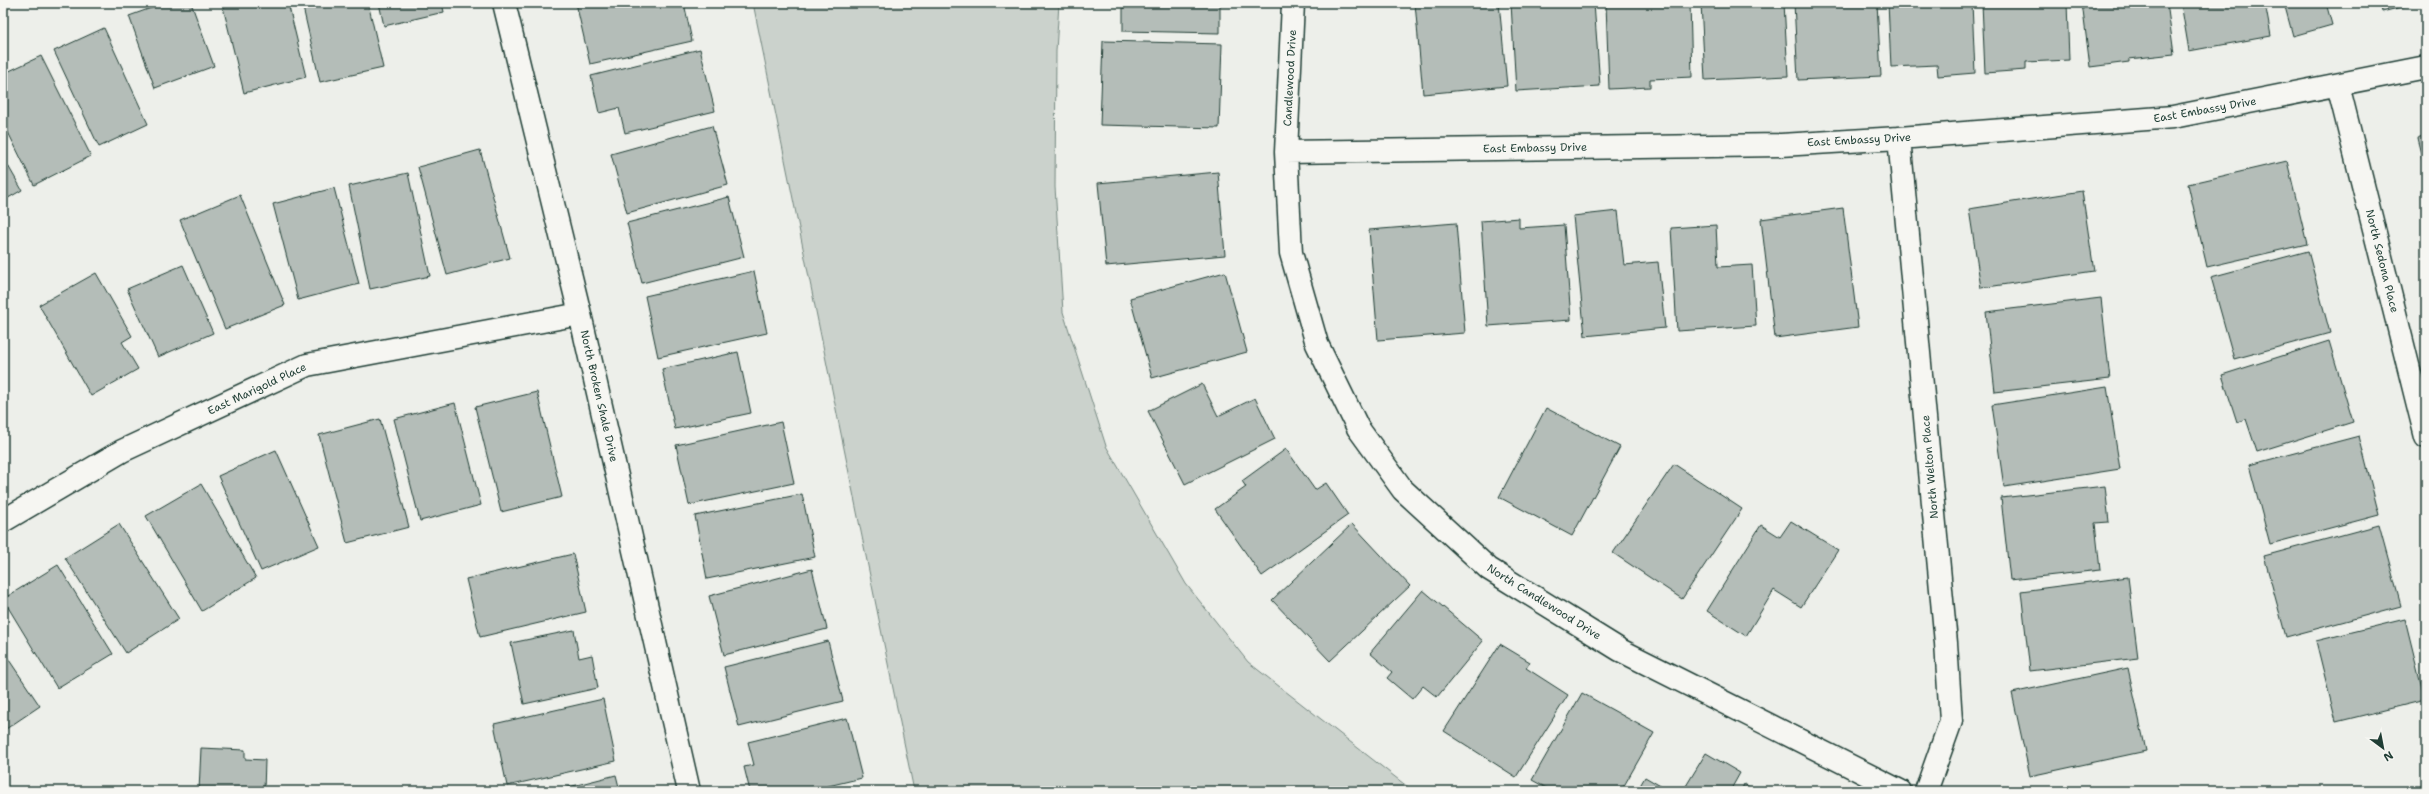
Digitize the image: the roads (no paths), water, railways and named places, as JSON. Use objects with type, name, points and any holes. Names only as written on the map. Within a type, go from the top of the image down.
[{"type":"street","name":"North Broken Shale Drive","points":[[504,3],[580,314],[689,791]]},
{"type":"street","name":"Candlewood Drive","points":[[1286,152],[1293,3]]},
{"type":"street","name":"East Embassy Drive","points":[[1286,152],[1781,145],[2173,118],[2426,66]]},
{"type":"street","name":"North Sedona Place","points":[[2338,85],[2426,436]]},
{"type":"street","name":"North Welton Place","points":[[1899,138],[1945,627],[1951,721],[1926,791]]},
{"type":"street","name":"North Candlewood Drive","points":[[1286,152],[1291,253],[1318,344],[1358,428],[1403,490],[1489,570],[1620,650],[1900,791]]},
{"type":"street","name":"East Marigold Place","points":[[3,521],[122,451],[307,365],[580,314]]}]
